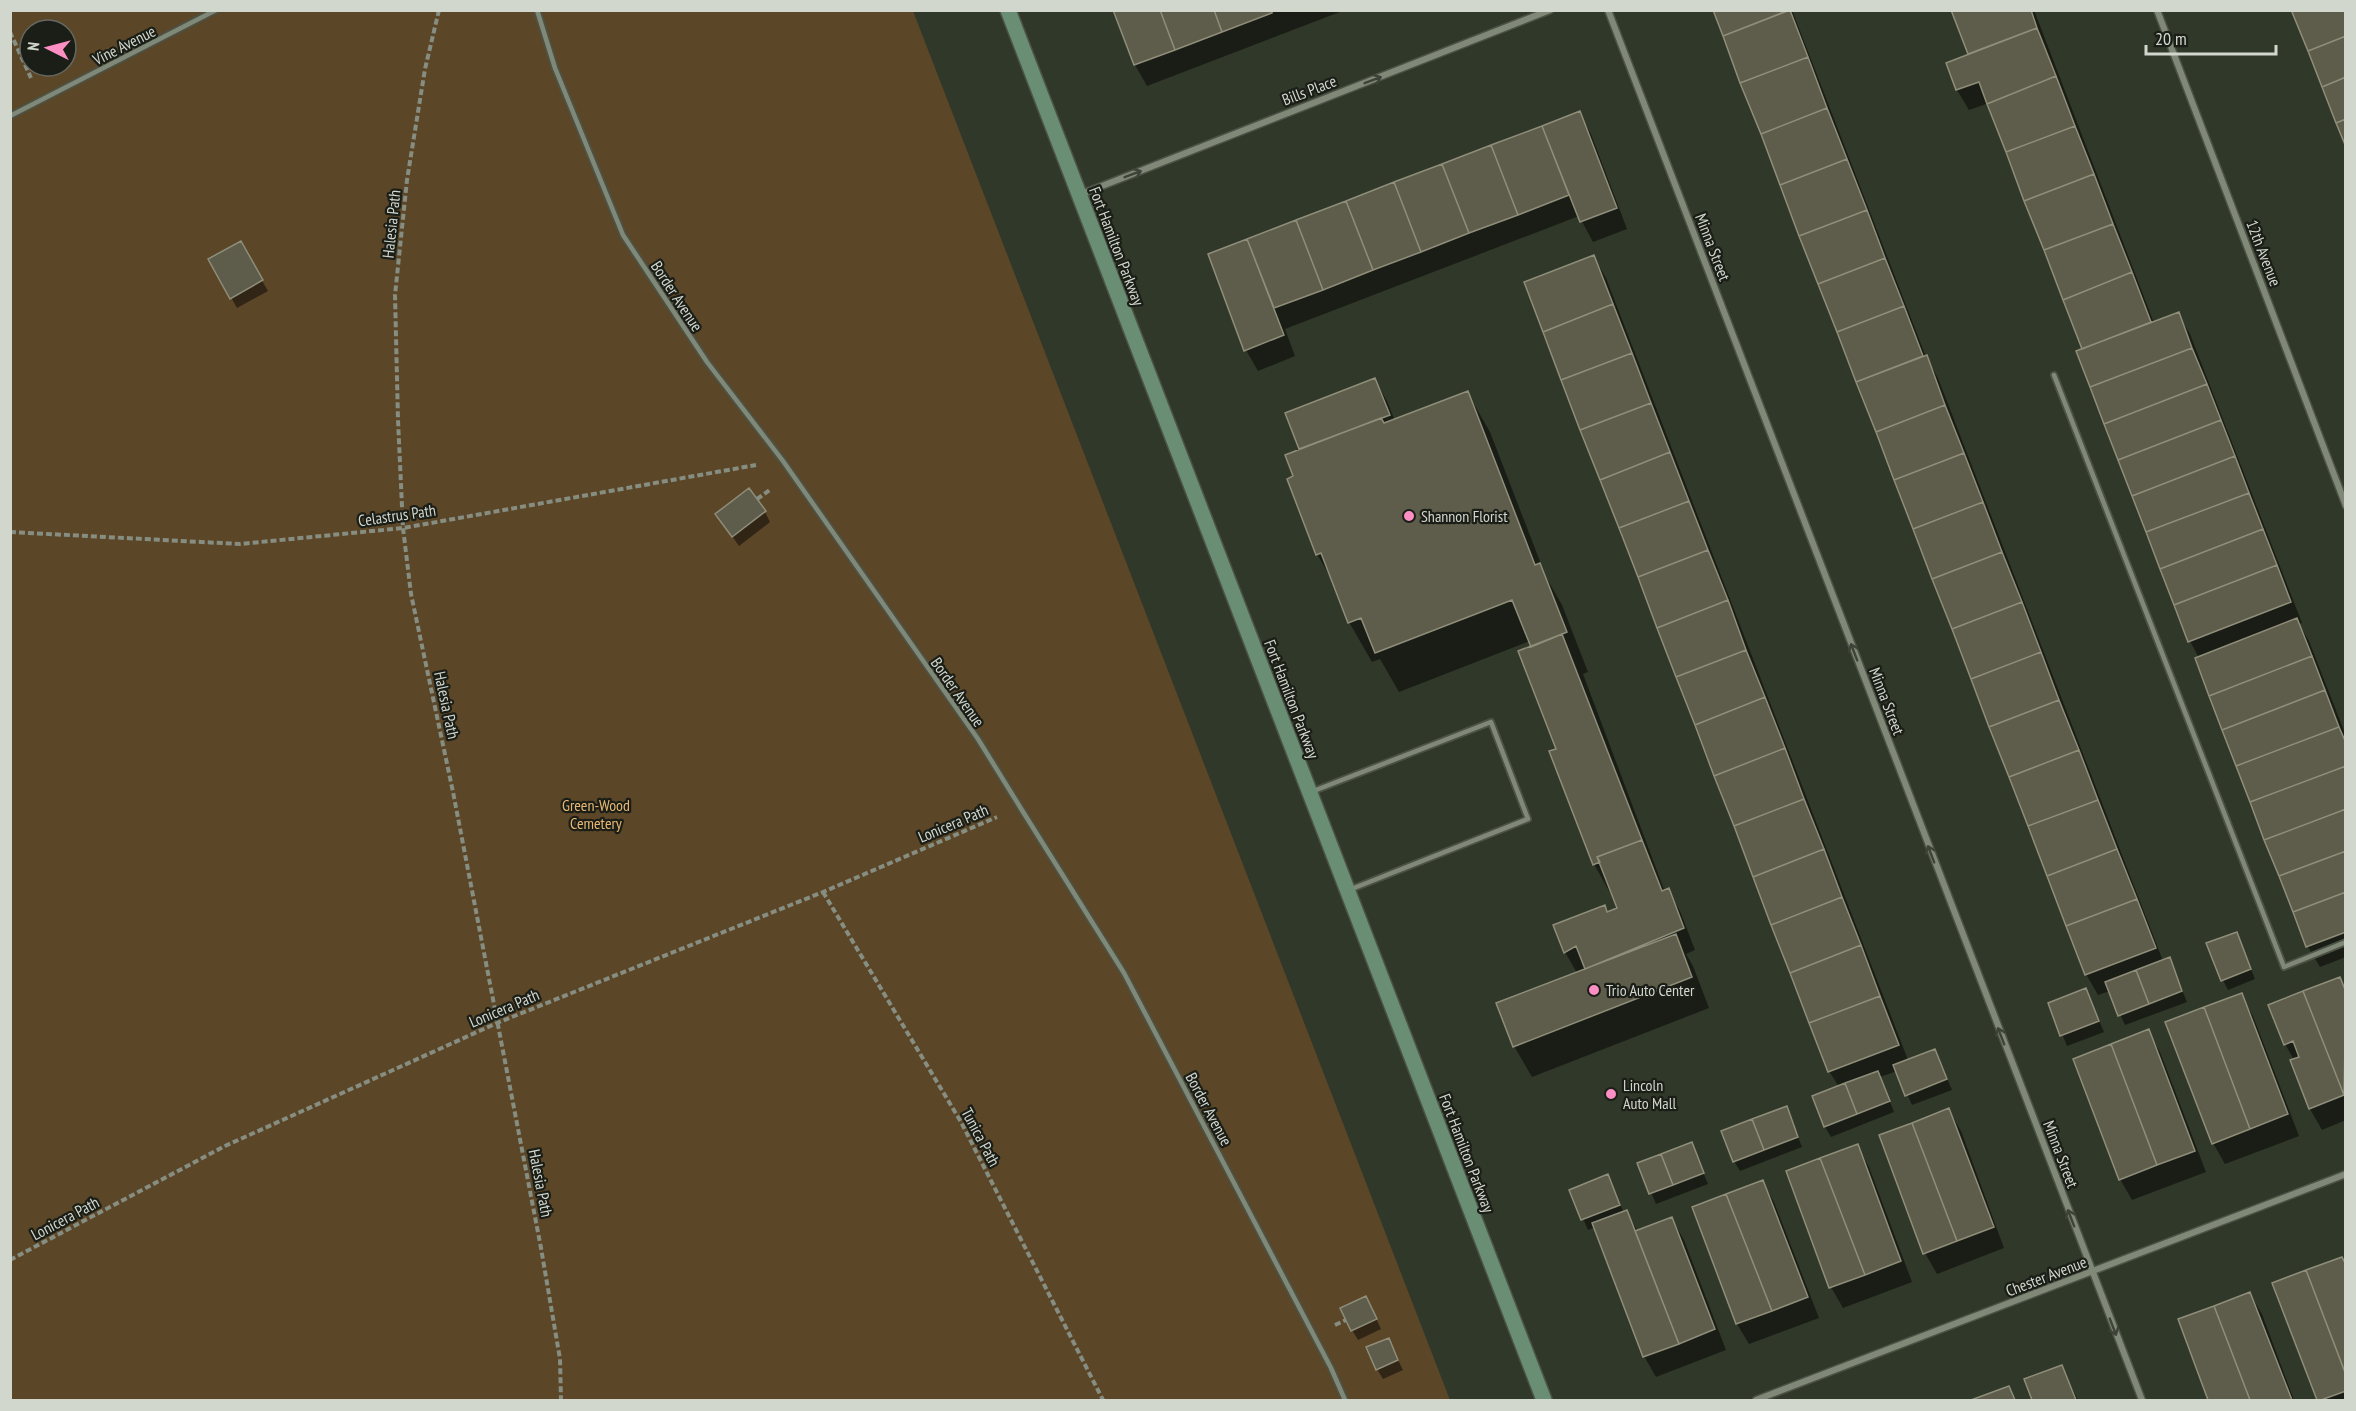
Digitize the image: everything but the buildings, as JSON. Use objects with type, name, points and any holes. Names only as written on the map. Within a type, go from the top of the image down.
[{"type":"main road","name":"Fort Hamilton Parkway","points":[[1008,10],[1308,794],[1544,1401]]},
{"type":"street","name":"Bills Place","points":[[1079,195],[1550,10]]},
{"type":"street","name":"Minna Street","points":[[1608,10],[2142,1401]]},
{"type":"street","name":"12th Avenue","points":[[2157,10],[2346,506]]},
{"type":"street","name":"Chester Avenue","points":[[1756,1401],[2346,1174]]},
{"type":"lane","name":"Vine Avenue","points":[[10,116],[216,10]]},
{"type":"lane","name":"Border Avenue","points":[[537,10],[555,68],[623,235],[707,362],[783,461],[978,739],[1124,973],[1331,1368],[1345,1401]]},
{"type":"lane","points":[[2054,375],[2284,967],[2346,942]]},
{"type":"lane","points":[[1308,794],[1491,722],[1528,819],[1346,891]]},
{"type":"path","name":"Halesia Path","points":[[439,10],[425,69],[409,169],[395,295],[403,528],[411,594],[453,792],[541,1248],[560,1359],[561,1401]]},
{"type":"path","points":[[10,32],[42,101]]},
{"type":"path","name":"Celastrus Path","points":[[10,532],[240,544],[403,528],[783,461]]},
{"type":"path","name":"Lonicera Path","points":[[10,1260],[225,1146],[497,1023],[823,892],[1020,807]]},
{"type":"path","name":"Tunica Path","points":[[823,892],[961,1122],[1103,1401]]},
{"type":"green space","name":"Green-Wood Cemetery","points":[[10,11],[913,11],[1450,1400],[11,1400]]},
{"type":"place","name":"Shannon Florist","points":[[1409,516]]},
{"type":"place","name":"Trio Auto Center","points":[[1594,990]]},
{"type":"place","name":"Lincoln Auto Mall","points":[[1611,1094]]}]
